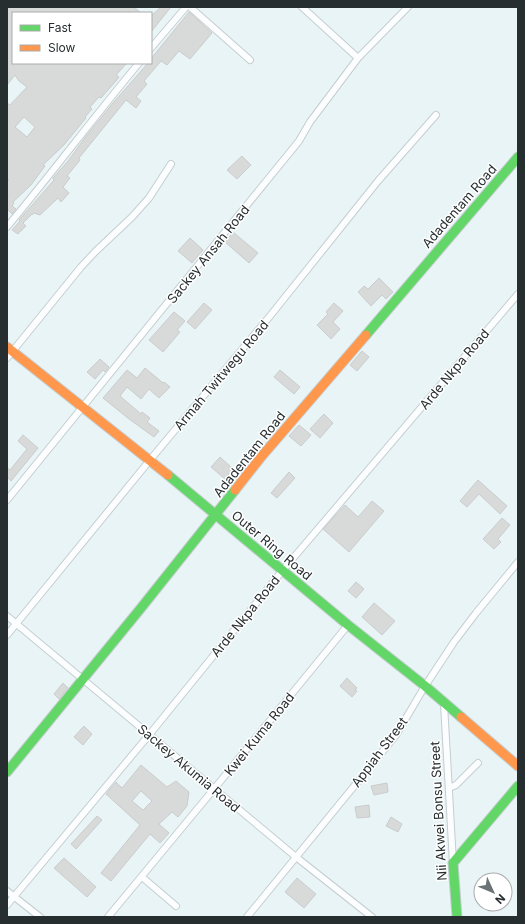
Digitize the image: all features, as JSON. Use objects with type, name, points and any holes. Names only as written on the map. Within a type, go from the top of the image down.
[{"type":"street","points":[[152,47],[186,7]]},
{"type":"street","points":[[190,7],[250,60]]},
{"type":"street","points":[[302,7],[358,58]]},
{"type":"street","name":"Sackey Ansah Road","points":[[7,500],[299,141],[310,122],[358,58],[408,7]]},
{"type":"street","points":[[7,227],[105,103],[138,64]]},
{"type":"street","name":"Armah Twitwegu Road","points":[[7,635],[270,316],[378,181],[436,115]]},
{"type":"street","name":"Adadentam Road","points":[[7,772],[216,515],[261,457],[372,330],[461,222],[518,157]]},
{"type":"street","points":[[9,352],[81,267],[132,217],[149,198],[171,164]]},
{"type":"street","name":"Arde Nkpa Road","points":[[7,905],[283,570],[518,294]]},
{"type":"street","name":"Outer Ring Road","points":[[9,352],[83,407],[150,460],[348,625],[425,686],[444,704],[518,766]]},
{"type":"street","name":"Appiah Street","points":[[247,917],[396,734],[454,642],[518,562]]},
{"type":"street","name":"Sackey Akumia Road","points":[[7,616],[148,735],[296,857],[372,917]]},
{"type":"street","name":"Kwei Kuma Road","points":[[108,917],[348,625]]},
{"type":"street","name":"Nii Akwei Bonsu Street","points":[[444,704],[457,917]]},
{"type":"street","points":[[449,788],[456,785],[478,763]]},
{"type":"street","points":[[453,863],[518,786]]},
{"type":"street","points":[[142,877],[176,906]]},
{"type":"street","points":[[7,891],[40,917]]},
{"type":"building","points":[[7,7],[134,7],[140,12],[12,12],[12,64],[126,64],[116,75],[119,77],[116,81],[101,98],[99,97],[90,107],[92,109],[85,117],[86,118],[64,145],[43,165],[45,166],[31,185],[13,202],[14,203],[12,206],[16,209],[12,214],[8,210],[7,211],[7,182],[9,180],[7,179],[7,103],[10,105],[27,87],[19,81],[15,75],[7,85]],"holes":[[[24,117],[35,127],[27,137],[15,127]]]},
{"type":"building","points":[[161,7],[171,7],[152,31],[152,15]]},
{"type":"building","points":[[189,12],[212,33],[190,59],[179,51],[167,65],[161,61],[144,81],[147,84],[136,97],[141,101],[136,108],[126,100],[79,158],[80,160],[67,176],[70,178],[63,187],[69,193],[61,202],[58,198],[40,215],[34,213],[32,214],[23,223],[26,226],[18,234],[12,230],[54,180],[53,178],[113,103],[147,64],[152,64],[152,58]]},
{"type":"building","points":[[242,156],[251,165],[237,179],[227,170]]},
{"type":"building","points":[[233,232],[258,253],[249,263],[225,242]]},
{"type":"building","points":[[190,238],[203,250],[192,263],[178,251]]},
{"type":"building","points":[[379,278],[393,292],[386,299],[382,295],[371,306],[358,292],[364,286],[368,289]]},
{"type":"building","points":[[204,303],[212,310],[195,329],[187,322]]},
{"type":"building","points":[[334,303],[343,311],[333,322],[340,329],[331,339],[317,325],[328,314],[326,312]]},
{"type":"building","points":[[174,312],[185,321],[177,330],[180,332],[163,352],[149,340]]},
{"type":"building","points":[[362,351],[369,357],[357,371],[350,365]]},
{"type":"building","points":[[100,359],[109,367],[105,372],[103,370],[95,379],[87,372]]},
{"type":"building","points":[[145,368],[170,387],[159,398],[149,389],[141,399],[127,387],[120,396],[141,414],[142,412],[150,418],[147,422],[159,431],[154,437],[103,398],[127,370],[137,378]]},
{"type":"building","points":[[280,370],[300,387],[294,394],[274,377]]},
{"type":"building","points":[[324,414],[333,423],[320,438],[310,429]]},
{"type":"building","points":[[299,425],[311,435],[301,446],[289,436]]},
{"type":"building","points":[[23,435],[38,448],[11,481],[7,477],[7,468],[10,470],[27,449],[18,441]]},
{"type":"building","points":[[220,457],[233,469],[225,479],[211,467]]},
{"type":"building","points":[[289,472],[295,478],[277,498],[271,493]]},
{"type":"building","points":[[478,480],[507,506],[500,514],[479,494],[467,507],[460,501]]},
{"type":"building","points":[[372,501],[384,511],[349,552],[323,529],[345,505],[358,517]]},
{"type":"building","points":[[502,518],[510,525],[498,539],[501,542],[494,549],[483,539]]},
{"type":"building","points":[[356,582],[364,589],[356,598],[348,591]]},
{"type":"building","points":[[374,603],[395,621],[382,635],[362,617]]},
{"type":"building","points":[[347,678],[357,688],[355,690],[357,691],[352,697],[340,686]]},
{"type":"building","points":[[63,683],[68,688],[59,699],[54,694]]},
{"type":"building","points":[[84,726],[92,734],[83,745],[74,737]]},
{"type":"building","points":[[141,765],[167,787],[176,781],[189,792],[187,806],[178,817],[172,812],[159,824],[169,833],[160,843],[150,834],[111,881],[101,873],[140,825],[106,794],[116,782],[122,788]],"holes":[[[141,791],[152,801],[143,810],[132,801]]]},
{"type":"building","points":[[387,783],[388,792],[374,795],[371,786]]},
{"type":"building","points":[[369,805],[370,817],[357,818],[355,807]]},
{"type":"building","points":[[97,816],[102,820],[76,849],[71,844]]},
{"type":"building","points":[[391,817],[402,824],[398,832],[386,826]]},
{"type":"building","points":[[64,858],[96,887],[87,897],[54,868]]},
{"type":"building","points":[[297,878],[316,894],[304,908],[285,892]]},
{"type":"traffic: fast","points":[[366,335],[518,157]]},
{"type":"traffic: fast","points":[[168,475],[461,717]]},
{"type":"traffic: fast","points":[[7,772],[235,490]]},
{"type":"traffic: fast","points":[[457,917],[453,863],[518,786]]},
{"type":"traffic: slow","points":[[235,490],[261,457],[366,335]]},
{"type":"traffic: slow","points":[[7,347],[168,475]]},
{"type":"traffic: slow","points":[[461,717],[518,766]]}]
